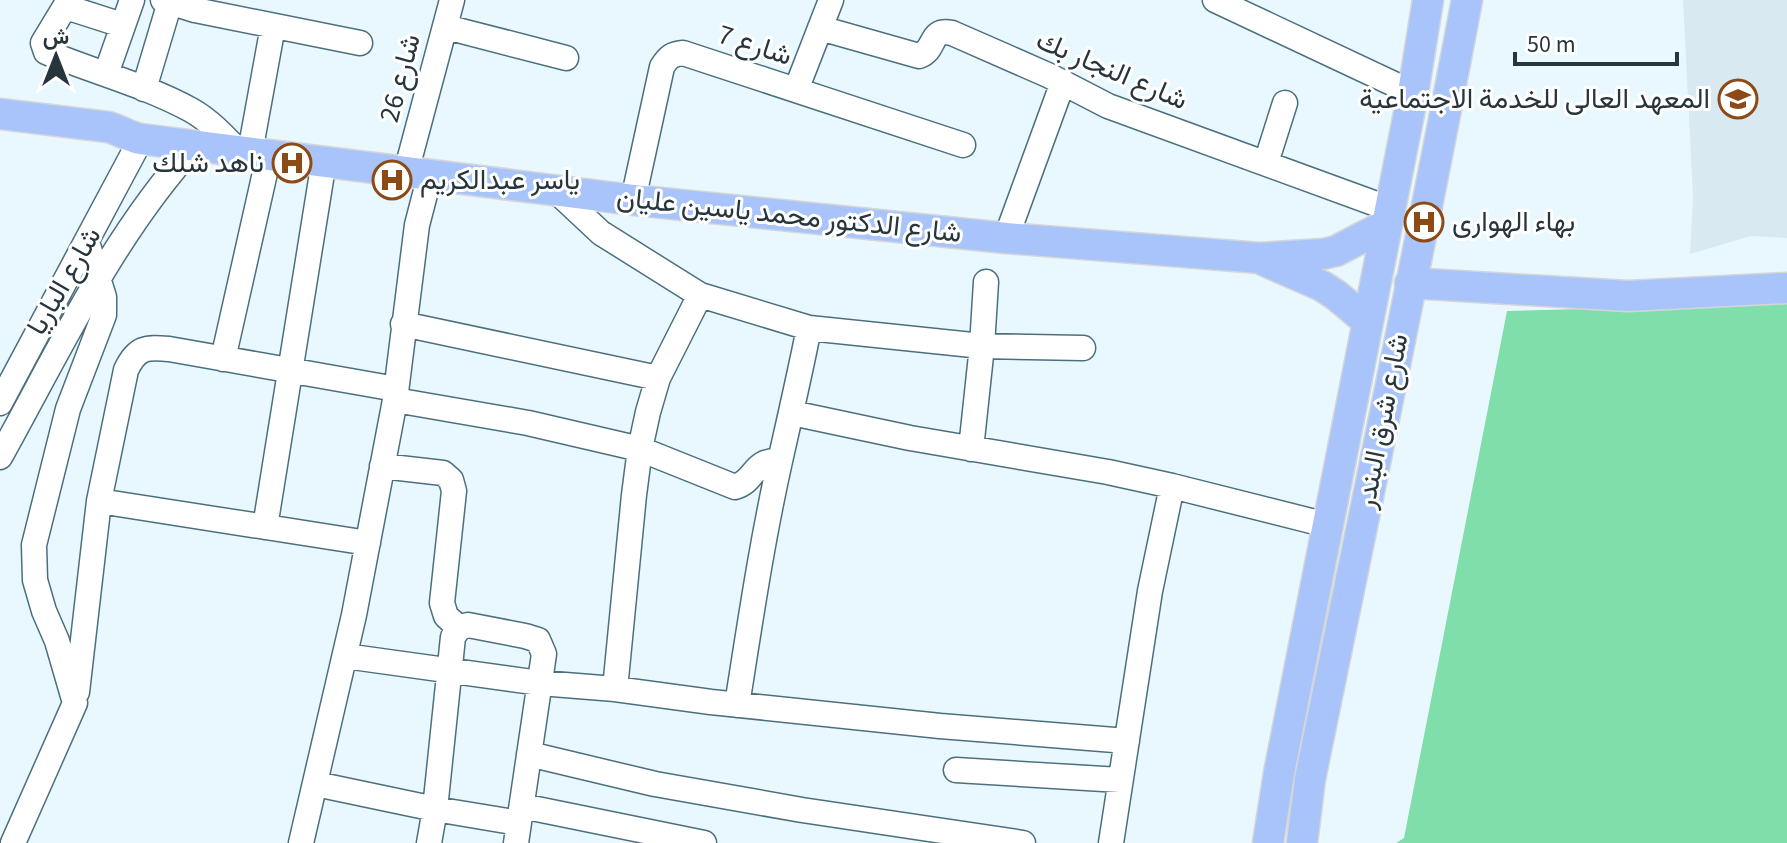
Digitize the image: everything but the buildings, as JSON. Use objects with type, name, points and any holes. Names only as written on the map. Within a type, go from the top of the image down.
[{"type":"main road","name":"شارع شرق البندر","points":[[1268,843],[1279,773],[1413,93],[1428,0]]},
{"type":"main road","name":"شارع شرق البندر","points":[[1302,843],[1310,779],[1467,0]]},
{"type":"main road","name":"شارع الدكتور محمد ياسين عليان","points":[[0,114],[108,127],[135,138],[633,200],[1006,238],[1260,258],[1336,251],[1388,217]]},
{"type":"main road","name":"شارع الدكتور محمد ياسين عليان","points":[[0,132],[109,144],[135,138]]},
{"type":"main road","name":"شارع الدكتور محمد ياسين عليان","points":[[1260,258],[1322,286],[1367,321]]},
{"type":"main road","points":[[1410,283],[1628,296],[1787,288]]},
{"type":"street","points":[[106,74],[132,0]]},
{"type":"street","name":"شارع 26","points":[[301,843],[345,656],[395,394],[417,225],[418,173],[452,0]]},
{"type":"street","points":[[796,90],[831,0]]},
{"type":"street","points":[[1215,0],[1413,93]]},
{"type":"street","points":[[144,89],[177,3],[360,43]]},
{"type":"street","points":[[122,25],[68,4],[43,43],[46,52],[144,89],[191,111],[252,153]]},
{"type":"street","points":[[223,359],[273,26]]},
{"type":"street","points":[[446,27],[566,58]]},
{"type":"street","name":"شارع النجار بك","points":[[820,28],[919,56],[925,55],[936,35],[947,32],[1063,82],[1108,106],[1266,163],[1388,217]]},
{"type":"street","name":"شارع 7","points":[[633,200],[662,67],[674,54],[683,53],[963,145]]},
{"type":"street","points":[[1006,238],[1063,82]]},
{"type":"street","points":[[1266,163],[1285,103]]},
{"type":"street","name":"شارع الباريا","points":[[0,403],[87,242],[135,138]]},
{"type":"street","name":"شارع الباريا","points":[[0,457],[98,279],[149,201],[195,145]]},
{"type":"street","points":[[265,527],[324,161]]},
{"type":"street","points":[[555,190],[601,233],[700,295],[809,328],[982,346],[1083,348]]},
{"type":"street","points":[[75,703],[35,580],[34,545],[68,409],[104,315],[104,297],[87,242]]},
{"type":"street","points":[[971,449],[986,282]]},
{"type":"street","points":[[615,689],[640,449],[658,378],[700,295]]},
{"type":"street","points":[[403,324],[658,378]]},
{"type":"street","points":[[737,705],[758,573],[809,328]]},
{"type":"street","points":[[13,843],[75,703],[99,501],[126,370],[132,358],[148,347],[290,371],[640,449],[735,487],[742,485],[762,464],[769,460],[780,461]]},
{"type":"street","points":[[792,413],[971,449],[1108,472],[1327,525]]},
{"type":"street","points":[[382,466],[443,473],[451,480],[454,491],[442,603],[446,616],[459,628]]},
{"type":"street","points":[[1111,843],[1150,591],[1172,486]]},
{"type":"street","points":[[99,501],[368,543]]},
{"type":"street","points":[[429,843],[453,637],[459,628],[468,625],[538,640],[544,654],[519,824]]},
{"type":"street","points":[[345,656],[540,683],[737,705],[1127,741]]},
{"type":"street","points":[[529,754],[655,784],[802,810],[1023,843]]},
{"type":"street","points":[[956,770],[1120,780]]},
{"type":"street","points":[[316,784],[519,824],[704,843]]},
{"type":"shaded area","name":"المعهد العالى للخدمة الاجتماعية","points":[[1683,0],[1787,0],[1787,238],[1751,236],[1690,254],[1693,197]]},
{"type":"green space","points":[[1787,299],[1787,843],[1396,843],[1404,838],[1507,311],[1741,305]]},
{"type":"place","name":"المعهد العالى للخدمة الاجتماعية","points":[[1738,99]]},
{"type":"place","name":"ناهد شلك","points":[[292,163]]},
{"type":"place","name":"ياسر عبدالكريم","points":[[392,180]]},
{"type":"place","name":"بهاء الهوارى","points":[[1424,222]]}]
